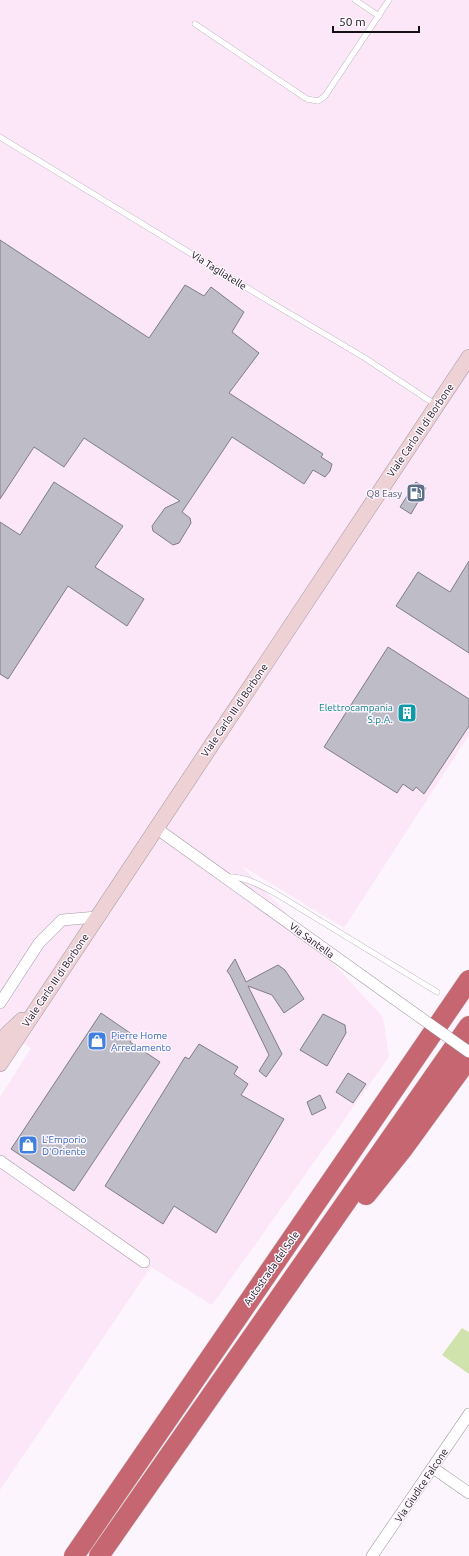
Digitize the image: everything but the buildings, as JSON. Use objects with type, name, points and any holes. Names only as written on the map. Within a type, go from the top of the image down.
[{"type":"highway","name":"Autostrada del Sole","points":[[74,1556],[469,980]]},
{"type":"highway","points":[[100,1556],[469,1026]]},
{"type":"highway","points":[[313,1252],[354,1209],[385,1173],[469,1058]]},
{"type":"main road","name":"Viale Carlo III di Borbone","points":[[0,1064],[469,357]]},
{"type":"main road","points":[[0,1043],[8,1033],[38,1006]]},
{"type":"street","name":"Via Santella","points":[[156,828],[469,1052]]},
{"type":"street","points":[[0,1003],[39,943],[62,920],[97,917]]},
{"type":"street","points":[[0,1161],[144,1262]]},
{"type":"street","name":"Via Giudice Falcone","points":[[372,1556],[469,1414]]},
{"type":"street","points":[[432,1468],[469,1493]]},
{"type":"lane","points":[[355,0],[378,16]]},
{"type":"lane","points":[[195,24],[307,99],[318,101],[325,96],[389,0]]},
{"type":"lane","name":"Via Tagliatelle","points":[[0,137],[365,358],[436,406]]},
{"type":"lane","points":[[224,877],[236,876],[275,893],[437,992]]},
{"type":"shaded area","points":[[0,0],[469,0],[469,735],[344,928],[242,866],[383,1017],[389,1057],[212,1305],[151,1267],[0,1490],[0,1097],[31,1048],[0,1029]]},
{"type":"green space","points":[[462,1328],[469,1332],[469,1374],[442,1355]]},
{"type":"place","name":"Q8 Easy","points":[[416,493]]},
{"type":"place","name":"Elettrocampania S.p.A.","points":[[407,713]]},
{"type":"place","name":"Pierre Home Arredamento","points":[[97,1041]]},
{"type":"place","name":"L'Emporio D'Oriente","points":[[28,1145]]}]
